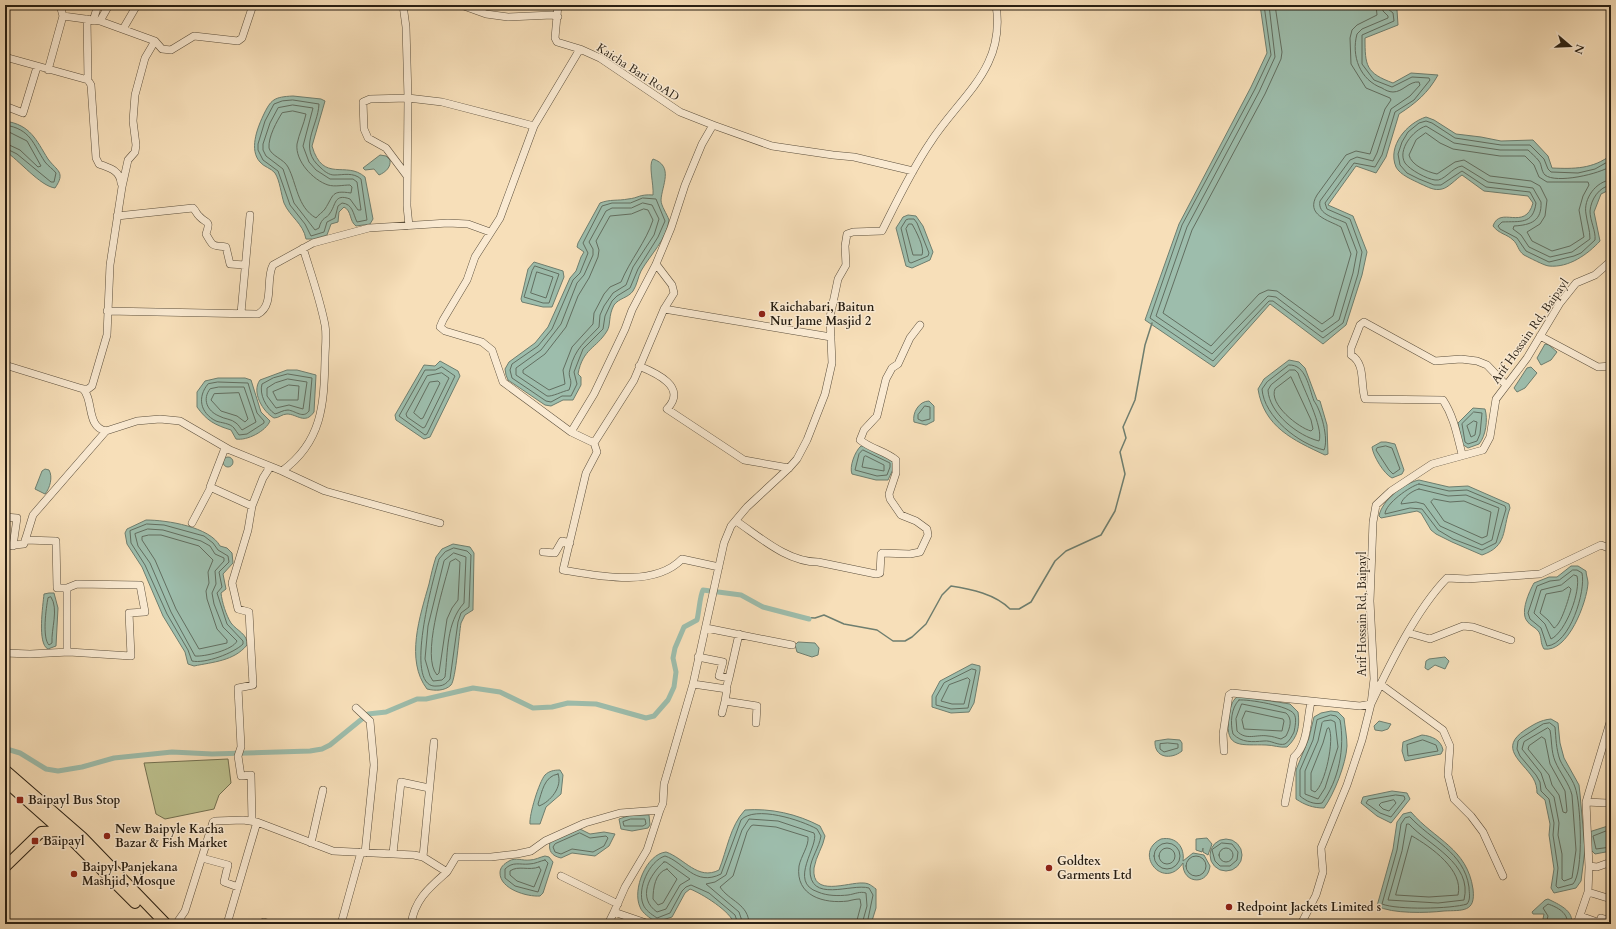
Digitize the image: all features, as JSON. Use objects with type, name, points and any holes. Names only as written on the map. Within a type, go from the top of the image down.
[{"type":"highway","points":[[8,777],[156,924]]},
{"type":"highway","points":[[8,777],[82,837],[166,924]]},
{"type":"highway","points":[[5,867],[41,832],[61,831]]},
{"type":"street","points":[[48,70],[63,16],[60,5]]},
{"type":"street","points":[[98,5],[93,20],[88,80],[91,85],[96,158],[99,164],[115,170],[120,176],[122,187]]},
{"type":"street","points":[[93,20],[109,5]]},
{"type":"street","points":[[123,29],[137,5]]},
{"type":"street","points":[[63,16],[93,20],[123,29],[155,41],[162,48],[171,50],[194,36],[238,41],[242,38],[253,5]]},
{"type":"street","points":[[403,5],[406,27],[408,98],[407,176],[409,226]]},
{"type":"street","points":[[461,5],[486,14],[508,17],[552,15],[558,17]]},
{"type":"street","points":[[558,5],[558,17],[555,33],[557,42],[580,49]]},
{"type":"street","points":[[608,924],[628,882],[647,850],[663,803],[664,784],[693,684],[724,543],[731,526],[747,507],[797,459],[807,440],[825,394],[832,363],[830,316],[838,279],[846,265],[845,246],[847,234],[853,232],[882,231],[913,171],[930,143],[950,114],[968,96],[987,67],[997,40],[996,5]]},
{"type":"street","points":[[5,365],[83,389],[88,389],[92,386],[107,336],[110,265],[122,187],[128,160],[135,152],[136,145],[133,121],[137,86],[145,58],[155,41]]},
{"type":"street","name":"Kaicha Bari RoAD","points":[[594,443],[571,432],[503,382],[492,350],[482,342],[445,332],[440,327],[467,280],[475,257],[500,218],[534,126],[580,49],[600,58],[680,112],[713,125],[772,146],[854,157],[913,171]]},
{"type":"street","points":[[5,57],[88,80]]},
{"type":"street","points":[[5,106],[23,113],[37,67]]},
{"type":"street","points":[[407,176],[386,148],[368,138],[364,129],[362,118],[363,102],[370,99],[408,98],[442,102],[534,126]]},
{"type":"street","points":[[571,432],[594,394],[625,329],[632,310],[656,264],[671,228],[688,178],[702,144],[713,125]]},
{"type":"street","points":[[117,216],[193,208],[200,217],[208,222],[209,226],[206,234],[212,245],[217,248],[226,247],[230,264],[246,265]]},
{"type":"street","points":[[242,313],[250,215]]},
{"type":"street","points":[[108,311],[258,314],[263,312],[267,303],[270,271],[273,265],[313,243],[369,228],[468,224],[490,232]]},
{"type":"street","points":[[282,471],[301,454],[312,438],[316,427],[325,382],[325,327],[303,248]]},
{"type":"street","name":"Arif Hossain Rd, Baipayl","points":[[1301,924],[1316,895],[1323,872],[1321,848],[1352,770],[1362,740],[1371,704],[1374,678],[1370,601],[1373,522],[1376,505],[1391,491],[1432,464],[1462,454],[1484,450],[1490,437],[1496,399],[1527,358],[1560,303],[1576,283],[1595,275],[1611,261]]},
{"type":"street","points":[[656,264],[672,285],[674,293],[664,310],[634,380],[594,443],[597,452],[586,473],[564,570],[622,579],[638,577],[673,568],[682,559],[719,567]]},
{"type":"street","points":[[664,310],[831,337]]},
{"type":"street","points":[[1462,454],[1456,426],[1450,411],[1443,400],[1366,399],[1362,388],[1361,366],[1358,359],[1351,355],[1351,348],[1360,325],[1364,322],[1435,361],[1461,359],[1477,360],[1487,365],[1506,385]]},
{"type":"street","points":[[736,521],[784,553],[809,562],[818,562],[876,574],[880,573],[882,553],[910,554],[920,552],[928,535],[927,529],[925,526],[901,515],[890,499],[891,484],[896,473],[896,460],[888,454],[866,445],[860,440],[864,430],[877,416],[886,379],[892,368],[898,364],[910,338],[920,325]]},
{"type":"street","points":[[1540,336],[1598,367],[1611,366]]},
{"type":"street","points":[[640,366],[662,376],[669,384],[674,394],[674,402],[667,409],[683,420],[744,460],[789,468]]},
{"type":"street","points":[[83,389],[89,398],[89,406],[95,423],[101,430],[106,431]]},
{"type":"street","points":[[5,546],[24,544],[33,515],[106,431],[137,421],[172,419],[186,423],[225,448],[282,471],[325,491],[440,523]]},
{"type":"street","points":[[192,523],[211,488],[225,448]]},
{"type":"street","points":[[227,924],[255,822],[251,775],[240,776],[238,756],[241,748],[238,688],[253,686],[249,612],[238,609],[232,583],[248,530],[252,506],[263,478],[270,467]]},
{"type":"street","points":[[211,488],[252,506]]},
{"type":"street","points":[[5,517],[17,518],[13,546]]},
{"type":"street","points":[[5,653],[30,654],[67,652],[132,656],[129,613],[145,612],[140,585],[77,584],[67,588],[57,588],[56,541],[25,540]]},
{"type":"street","points":[[543,552],[555,553],[562,541],[570,543]]},
{"type":"street","points":[[1224,751],[1223,734],[1229,694],[1232,693],[1360,706],[1371,704],[1380,684],[1409,633],[1447,578],[1466,579],[1540,574],[1600,545],[1611,549]]},
{"type":"street","points":[[67,588],[67,652]]},
{"type":"street","points":[[1409,633],[1430,639],[1463,626],[1473,627],[1511,640]]},
{"type":"street","points":[[706,628],[792,645]]},
{"type":"street","points":[[722,713],[726,689],[740,634]]},
{"type":"street","points":[[698,657],[723,662],[718,676],[729,678]]},
{"type":"street","points":[[693,684],[726,689]]},
{"type":"street","points":[[1380,684],[1443,730],[1450,746],[1448,774],[1454,799],[1471,816],[1483,832],[1503,876]]},
{"type":"street","points":[[725,701],[757,706],[756,723]]},
{"type":"street","points":[[1285,803],[1294,757],[1300,752],[1305,740],[1311,702]]},
{"type":"street","points":[[341,924],[363,852],[374,765],[370,721],[356,708]]},
{"type":"street","points":[[1577,924],[1588,892],[1589,866],[1586,802],[1611,719]]},
{"type":"street","points":[[423,857],[434,742]]},
{"type":"street","points":[[393,853],[402,782],[430,788]]},
{"type":"street","points":[[310,843],[323,790]]},
{"type":"street","points":[[1586,802],[1607,803],[1611,800]]},
{"type":"street","points":[[411,924],[413,910],[418,902],[447,872],[456,857],[491,857],[531,851],[545,840],[585,823],[620,813],[660,810]]},
{"type":"street","points":[[176,924],[185,911],[213,822],[243,820],[255,822],[284,831],[310,843],[333,851],[393,853],[423,857],[447,872]]},
{"type":"street","points":[[202,858],[228,865],[224,882],[238,887]]},
{"type":"street","points":[[1589,866],[1597,867],[1611,862]]},
{"type":"street","points":[[561,876],[618,904]]},
{"type":"street","points":[[1588,892],[1611,899]]},
{"type":"street","points":[[614,912],[649,924]]},
{"type":"street","points":[[1580,916],[1600,923],[1601,918],[1608,920],[1607,924]]},
{"type":"street","points":[[264,924],[264,922],[271,924]]},
{"type":"green space","points":[[228,759],[231,783],[219,795],[214,809],[165,819],[156,814],[144,763]]},
{"type":"water","points":[[1260,5],[1387,5],[1397,10],[1398,25],[1365,38],[1367,62],[1372,72],[1377,76],[1393,83],[1411,73],[1438,75],[1421,97],[1399,114],[1386,157],[1376,173],[1356,166],[1328,205],[1353,216],[1367,252],[1362,275],[1346,325],[1323,344],[1270,304],[1214,367],[1145,320],[1179,224],[1251,87],[1267,53]]},
{"type":"water","points":[[293,96],[321,99],[325,101],[312,146],[317,158],[322,164],[329,168],[358,172],[365,177],[373,219],[370,224],[356,226],[347,209],[344,207],[339,212],[338,222],[331,224],[327,235],[313,239],[306,239],[299,224],[287,208],[284,203],[277,176],[273,171],[263,165],[257,157],[255,152],[255,139],[258,127],[271,102],[277,98]]},
{"type":"water","points":[[1426,117],[1434,120],[1456,134],[1501,141],[1533,140],[1548,156],[1552,168],[1590,166],[1611,155],[1611,189],[1601,194],[1594,212],[1600,241],[1590,251],[1578,259],[1564,265],[1547,266],[1524,255],[1520,252],[1513,240],[1498,231],[1493,226],[1496,220],[1501,218],[1524,216],[1529,211],[1533,203],[1528,196],[1484,191],[1462,175],[1447,187],[1436,189],[1426,186],[1404,175],[1396,167],[1394,151],[1400,136],[1412,124]]},
{"type":"water","points":[[5,121],[21,126],[32,134],[48,159],[59,172],[60,178],[55,188],[36,178],[5,151]]},
{"type":"water","points":[[380,155],[386,156],[390,160],[388,169],[379,175],[374,169],[365,170],[363,168]]},
{"type":"water","points":[[653,159],[663,166],[665,171],[661,200],[669,220],[665,234],[658,247],[641,271],[633,291],[614,305],[607,331],[583,359],[578,374],[581,377],[581,385],[573,400],[563,400],[551,406],[545,405],[508,380],[505,369],[509,362],[535,343],[548,327],[570,278],[576,271],[584,252],[577,247],[578,243],[600,203],[653,195],[651,165]]},
{"type":"water","points":[[908,215],[916,216],[923,226],[933,252],[930,260],[912,268],[906,266],[896,228],[903,217]]},
{"type":"water","points":[[534,262],[563,271],[564,277],[552,307],[543,307],[522,302],[521,299],[528,269]]},
{"type":"water","points":[[1545,344],[1549,345],[1557,352],[1551,360],[1541,365],[1537,358]]},
{"type":"water","points":[[1289,360],[1299,362],[1305,368],[1317,400],[1320,401],[1327,425],[1328,454],[1325,455],[1291,438],[1273,423],[1261,402],[1258,389],[1264,379]]},
{"type":"water","points":[[440,361],[458,371],[460,376],[430,437],[424,439],[396,420],[395,415],[424,365],[435,366]]},
{"type":"water","points":[[1531,367],[1537,373],[1525,388],[1517,392],[1514,388],[1527,368]]},
{"type":"water","points":[[287,370],[297,370],[316,375],[314,412],[307,418],[287,414],[274,418],[262,407],[257,390],[260,380]]},
{"type":"water","points":[[218,378],[245,378],[251,380],[261,412],[270,421],[265,428],[251,437],[236,439],[231,430],[216,424],[204,416],[197,407],[197,392],[205,381]]},
{"type":"water","points":[[929,401],[934,406],[934,421],[926,425],[914,422],[915,411],[919,405]]},
{"type":"water","points":[[1473,408],[1485,409],[1486,427],[1479,444],[1468,448],[1462,444],[1458,423]]},
{"type":"water","points":[[1381,442],[1395,444],[1404,470],[1402,474],[1392,478],[1379,464],[1372,447]]},
{"type":"water","points":[[861,446],[865,446],[893,461],[894,467],[888,480],[876,480],[852,474],[851,467],[853,459]]},
{"type":"water","points":[[226,457],[230,457],[233,462],[230,467],[226,467],[223,464],[223,460]]},
{"type":"water","points":[[45,469],[49,470],[51,479],[50,486],[45,494],[35,489],[42,471]]},
{"type":"water","points":[[1419,480],[1449,487],[1468,486],[1509,504],[1510,508],[1503,536],[1496,547],[1482,555],[1452,542],[1431,530],[1421,513],[1417,511],[1381,518],[1379,516],[1384,504],[1394,493],[1401,488]]},
{"type":"water","points":[[146,520],[165,521],[198,529],[215,539],[220,546],[227,548],[232,553],[233,563],[223,574],[226,589],[221,593],[224,608],[229,620],[233,626],[246,638],[247,645],[242,650],[230,658],[223,660],[194,666],[188,664],[185,652],[163,616],[142,567],[127,544],[125,533],[127,529]]},
{"type":"water","points":[[453,544],[470,547],[474,553],[473,610],[465,615],[461,623],[456,666],[451,685],[443,689],[430,690],[427,689],[420,677],[417,665],[416,638],[436,557],[442,549]]},
{"type":"water","points":[[1571,566],[1578,566],[1586,571],[1588,583],[1584,602],[1575,625],[1568,635],[1561,643],[1553,648],[1544,649],[1539,632],[1528,623],[1525,617],[1524,613],[1528,597],[1534,583],[1549,577],[1557,577]]},
{"type":"water","points":[[54,593],[58,608],[56,646],[48,649],[43,640],[42,615],[44,594]]},
{"type":"water","points":[[798,642],[815,643],[819,648],[818,655],[812,657],[797,652],[795,645]]},
{"type":"water","points":[[1445,657],[1449,661],[1445,669],[1435,665],[1428,670],[1425,668],[1426,661],[1429,659]]},
{"type":"water","points":[[972,664],[980,666],[980,670],[974,703],[969,712],[951,713],[932,707],[932,696],[940,681]]},
{"type":"water","points":[[1238,696],[1290,704],[1298,712],[1299,722],[1296,735],[1291,743],[1287,747],[1282,747],[1243,744],[1232,740],[1229,736],[1228,728],[1229,715],[1232,703]]},
{"type":"water","points":[[1331,711],[1338,712],[1344,718],[1347,743],[1346,753],[1339,778],[1328,802],[1324,808],[1313,807],[1296,799],[1296,770],[1309,738],[1314,717],[1321,713]]},
{"type":"water","points":[[1551,719],[1558,723],[1560,743],[1564,758],[1579,785],[1585,850],[1581,881],[1576,888],[1554,893],[1551,888],[1554,869],[1549,835],[1550,824],[1545,800],[1537,793],[1534,780],[1519,760],[1513,749],[1513,743],[1525,730],[1540,722]]},
{"type":"water","points":[[1379,721],[1391,724],[1388,729],[1382,731],[1375,730],[1374,726]]},
{"type":"water","points":[[1422,735],[1429,736],[1438,741],[1443,750],[1441,754],[1405,761],[1402,751],[1403,742]]},
{"type":"water","points":[[1168,739],[1180,740],[1182,743],[1182,751],[1173,756],[1164,756],[1160,754],[1155,747],[1155,741]]},
{"type":"water","points":[[560,770],[563,775],[561,794],[546,807],[540,824],[530,824],[537,791],[545,775]]},
{"type":"water","points":[[1392,791],[1407,793],[1410,799],[1391,823],[1377,816],[1361,803],[1363,797]]},
{"type":"water","points":[[745,810],[764,810],[784,813],[802,818],[820,826],[825,836],[814,868],[815,877],[818,883],[824,886],[840,886],[865,883],[876,889],[876,908],[871,924],[734,924],[728,914],[722,909],[701,894],[690,889],[685,893],[672,917],[656,922],[644,913],[638,900],[639,883],[642,874],[652,859],[659,854],[666,852],[698,871],[711,873],[719,870],[732,831]]},
{"type":"water","points":[[1411,812],[1420,822],[1449,846],[1464,864],[1470,875],[1473,889],[1472,902],[1466,909],[1457,911],[1400,912],[1383,909],[1377,906],[1393,849],[1397,822],[1403,814]]},
{"type":"water","points":[[631,815],[649,815],[650,825],[648,828],[632,831],[621,829],[619,819]]},
{"type":"water","points":[[1611,825],[1611,851],[1595,854],[1591,850],[1589,832]]},
{"type":"water","points":[[580,829],[590,834],[604,832],[615,834],[609,846],[595,856],[572,853],[561,858],[551,853],[550,842]]},
{"type":"water","points":[[1207,838],[1212,844],[1208,855],[1203,852],[1203,848],[1202,852],[1196,850],[1196,839]]},
{"type":"water","points":[[1161,839],[1171,839],[1181,847],[1183,851],[1183,861],[1193,853],[1204,855],[1210,866],[1205,877],[1195,880],[1191,878],[1184,870],[1183,863],[1175,871],[1167,873],[1160,872],[1154,867],[1150,860],[1150,853],[1153,845]]},
{"type":"water","points":[[1223,839],[1229,839],[1239,846],[1242,855],[1241,861],[1235,868],[1229,871],[1223,871],[1213,864],[1210,858],[1210,852],[1217,842]]},
{"type":"water","points":[[545,856],[549,857],[553,862],[543,893],[540,896],[528,895],[515,891],[509,888],[501,879],[501,869],[509,861],[514,859],[532,860]]},
{"type":"water","points":[[1548,899],[1565,908],[1572,919],[1571,924],[1542,924],[1544,914],[1533,914],[1532,912]]},
{"type":"waterway","points":[[798,617],[815,618],[824,615],[844,624],[877,630],[893,641],[905,641],[912,637],[926,624],[942,595],[951,586],[990,596],[1010,609],[1019,609],[1031,602],[1055,561],[1066,551],[1101,535],[1115,511],[1125,474],[1120,452],[1126,438],[1123,427],[1135,400],[1145,345],[1152,323]]},
{"type":"waterway","points":[[5,751],[10,750],[20,753],[46,769],[58,771],[82,767],[114,758],[172,752],[212,754],[310,751],[322,749],[330,745],[368,714],[386,712],[417,699],[426,699],[473,688],[500,692],[533,708],[552,707],[568,703],[596,704],[646,718],[654,716],[668,700],[674,687],[676,672],[673,658],[675,648],[684,627],[697,620],[703,590],[741,595],[763,607],[809,619]]},
{"type":"place","name":"Kaichabari, Baitun Nur Jame Masjid 2","points":[[762,314]]},
{"type":"place","name":"Baipayl Bus Stop","points":[[20,800]]},
{"type":"place","name":"New Baipyle Kacha Bazar & Fish Market","points":[[107,836]]},
{"type":"place","name":"Baipayl","points":[[35,841]]},
{"type":"place","name":"Goldtex Garments Ltd","points":[[1049,868]]},
{"type":"place","name":"Baipyl Panjekana Mashjid, Mosque","points":[[74,874]]},
{"type":"place","name":"Redpoint Jackets Limited s","points":[[1229,907]]}]
